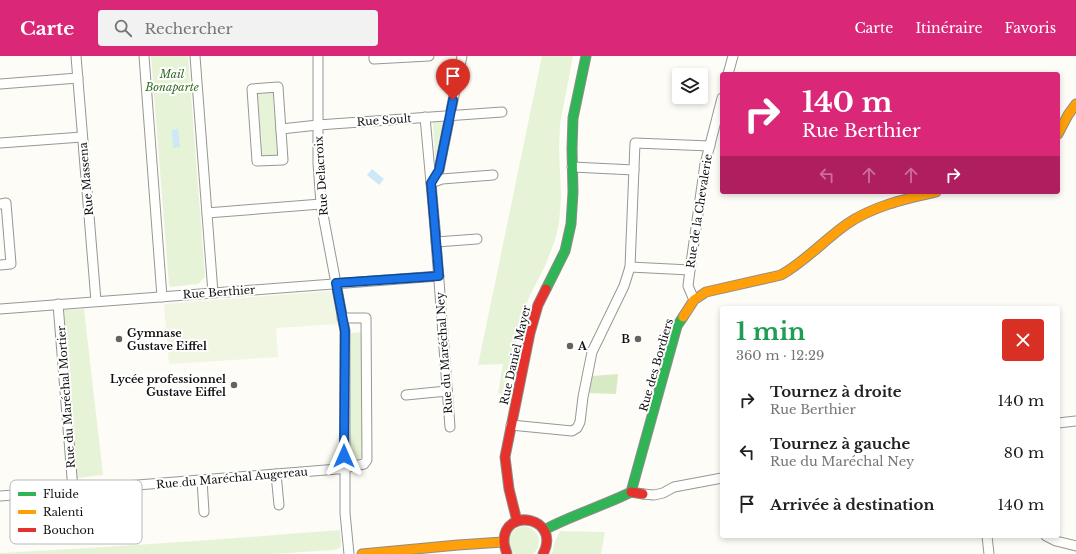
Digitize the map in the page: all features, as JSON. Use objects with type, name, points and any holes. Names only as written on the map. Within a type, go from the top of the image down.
[{"type":"street","name":"Rue Massena","points":[[76,56],[96,302]]},
{"type":"street","points":[[144,56],[162,296]]},
{"type":"street","points":[[195,56],[213,293]]},
{"type":"street","name":"Rue Delacroix","points":[[318,56],[318,163],[321,204],[345,331],[345,513],[349,554]]},
{"type":"street","points":[[374,56],[374,59],[429,56]]},
{"type":"street","points":[[431,183],[439,170],[462,56]]},
{"type":"street","name":"Rue Daniel Mayer","points":[[517,521],[513,510],[505,466],[505,457],[530,333],[538,305],[565,251],[571,224],[573,192],[573,118],[586,56]]},
{"type":"street","points":[[729,72],[733,56]]},
{"type":"street","points":[[0,84],[78,78]]},
{"type":"street","points":[[278,87],[281,129],[283,160],[257,162],[252,89],[278,87]]},
{"type":"street","points":[[1060,130],[1076,104]]},
{"type":"street","name":"Rue de la Chevalerie","points":[[694,300],[688,286],[690,270],[705,164],[720,106]]},
{"type":"street","name":"Rue Soult","points":[[281,129],[502,112]]},
{"type":"street","name":"Rue du Maréchal Ney","points":[[425,117],[450,427]]},
{"type":"street","points":[[0,143],[82,137]]},
{"type":"street","points":[[511,425],[567,431],[577,428],[580,422],[583,397],[592,352],[624,286],[630,267],[635,143],[710,146]]},
{"type":"street","points":[[572,167],[634,170]]},
{"type":"street","points":[[431,183],[442,179],[492,175]]},
{"type":"street","name":"Rue des Bordiers","points":[[631,492],[677,326],[694,300],[706,292],[781,275],[799,264],[848,223],[879,208],[902,200],[928,194]]},
{"type":"street","points":[[0,204],[6,203],[11,264],[0,265]]},
{"type":"street","points":[[207,213],[321,204]]},
{"type":"street","points":[[436,242],[477,239]]},
{"type":"street","points":[[630,267],[690,270]]},
{"type":"street","name":"Rue Berthier","points":[[0,309],[439,276]]},
{"type":"street","name":"Rue du Maréchal Mortier","points":[[58,304],[72,480]]},
{"type":"street","points":[[342,318],[366,318],[367,460],[364,464],[345,468]]},
{"type":"street","points":[[406,395],[447,392]]},
{"type":"street","points":[[1060,423],[1076,421]]},
{"type":"street","name":"Rue du Maréchal Augereau","points":[[142,485],[345,468]]},
{"type":"street","points":[[276,474],[279,505]]},
{"type":"street","points":[[544,530],[554,524],[616,500],[631,492],[654,495],[663,493],[674,487],[720,478]]},
{"type":"street","points":[[202,480],[204,512]]},
{"type":"street","name":"Rue du Maréchal Augereau","points":[[0,496],[10,495]]},
{"type":"street","points":[[507,554],[503,542],[507,529],[511,524],[525,519],[539,524],[544,530],[547,537],[547,544],[543,554]]},
{"type":"street","points":[[987,538],[989,554]]},
{"type":"street","points":[[1050,538],[1076,546]]},
{"type":"street","points":[[362,554],[503,542]]},
{"type":"green space","name":"Mail Bonaparte","points":[[151,56],[188,56],[205,277],[198,284],[171,287],[169,285]]},
{"type":"green space","points":[[542,56],[573,56],[560,124],[559,148],[561,197],[559,224],[555,240],[545,266],[522,314],[505,395],[498,393],[503,364],[478,365]]},
{"type":"green space","points":[[272,92],[275,95],[273,98],[274,116],[276,116],[278,141],[276,141],[277,153],[279,154],[277,156],[262,157],[260,155],[259,143],[262,143],[261,131],[258,131],[257,123],[260,122],[258,104],[256,104],[255,96],[258,93]]},
{"type":"green space","points":[[435,121],[442,122],[443,125],[436,156],[433,124]]},
{"type":"green space","points":[[331,291],[338,324],[276,328],[278,357],[169,364],[164,304]]},
{"type":"green space","points":[[84,309],[103,475],[77,478],[64,310]]},
{"type":"green space","points":[[363,332],[362,457],[357,460],[351,458],[350,453],[351,333]]},
{"type":"green space","points":[[618,374],[616,394],[589,393],[592,376]]},
{"type":"green space","points":[[524,526],[529,527],[536,533],[539,541],[538,546],[533,554],[515,554],[509,544],[510,537],[517,528]]},
{"type":"green space","points":[[340,530],[341,545],[340,548],[334,550],[273,554],[0,554],[170,543]]},
{"type":"green space","points":[[560,531],[605,532],[601,554],[552,554],[555,541]]},
{"type":"water","points":[[178,129],[180,147],[173,148],[172,130]]},
{"type":"water","points":[[372,169],[384,179],[379,185],[367,175]]},
{"type":"traffic: fast","points":[[546,289],[565,251],[571,224],[573,192],[573,118],[586,56]]},
{"type":"traffic: fast","points":[[544,530],[631,492],[677,326],[683,317]]},
{"type":"traffic: slow","points":[[1060,130],[1076,104]]},
{"type":"traffic: slow","points":[[683,317],[694,300],[706,292],[781,275],[857,218],[878,208],[927,194]]},
{"type":"traffic: slow","points":[[362,554],[503,542]]},
{"type":"traffic: jam","points":[[517,521],[509,489],[505,457],[530,333],[538,305],[546,289]]},
{"type":"traffic: jam","points":[[631,492],[643,494]]},
{"type":"traffic: jam","points":[[507,554],[504,542],[506,531],[512,523],[521,520],[539,524],[545,531],[547,541],[543,554]]},
{"type":"place","name":"Gymnase Gustave Eiffel","points":[[119,339]]},
{"type":"place","name":"B","points":[[638,339]]},
{"type":"place","name":"A","points":[[570,346]]},
{"type":"place","name":"Lycée professionnel Gustave Eiffel","points":[[234,385]]},
{"type":"route","points":[[344,456],[345,331],[336,283],[439,276],[431,183],[439,170],[453,100]]}]
